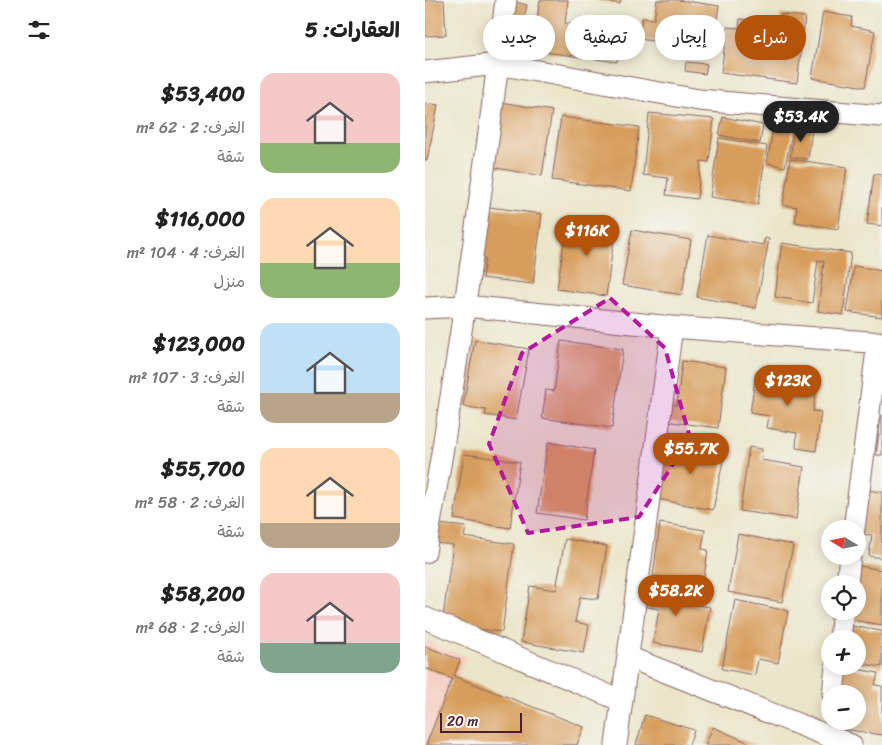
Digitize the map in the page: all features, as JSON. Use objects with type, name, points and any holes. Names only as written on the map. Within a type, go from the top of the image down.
[{"type":"street","points":[[425,552],[434,452],[465,306],[506,0]]},
{"type":"street","points":[[425,72],[498,64],[699,100],[882,116]]},
{"type":"street","points":[[425,308],[465,306],[672,326],[880,343],[855,520]]},
{"type":"street","points":[[616,745],[672,326]]},
{"type":"street","points":[[425,618],[622,701]]},
{"type":"street","points":[[628,657],[821,723]]},
{"type":"street","points":[[834,730],[851,745]]},
{"type":"highlighted area","points":[[610,298],[665,348],[690,438],[639,517],[528,533],[489,444],[522,353]]},
{"type":"shaded area","points":[[425,640],[466,657],[431,745],[425,745]]},
{"type":"building","points":[[425,0],[444,0],[446,35],[425,36]]},
{"type":"building","points":[[540,0],[568,0],[565,15],[565,55],[555,53],[555,15],[538,15]]},
{"type":"building","points":[[596,0],[621,0],[620,4]]},
{"type":"building","points":[[657,0],[679,0],[719,6],[718,15],[655,15],[655,41],[645,40],[645,18],[654,19]]},
{"type":"building","points":[[511,1],[527,5],[525,15],[508,15]]},
{"type":"building","points":[[823,12],[852,17],[851,26],[875,31],[865,87],[812,78]]},
{"type":"building","points":[[727,27],[735,28],[735,60],[800,60],[797,83],[721,73],[723,60],[725,60]]},
{"type":"building","points":[[686,62],[707,64],[705,74],[685,71]]},
{"type":"building","points":[[496,101],[552,111],[542,176],[485,166]]},
{"type":"building","points":[[425,103],[438,105],[427,161],[425,160]]},
{"type":"building","points":[[649,113],[714,119],[709,162],[701,161],[697,199],[666,195],[668,178],[643,175]]},
{"type":"building","points":[[561,117],[639,127],[631,191],[552,180]]},
{"type":"building","points":[[723,117],[763,125],[760,143],[719,135]]},
{"type":"building","points":[[774,125],[793,129],[785,167],[767,163]]},
{"type":"building","points":[[795,127],[812,129],[808,159],[790,157]]},
{"type":"building","points":[[719,138],[767,146],[758,204],[710,197]]},
{"type":"building","points":[[790,159],[847,167],[838,229],[795,222],[797,207],[783,205]]},
{"type":"building","points":[[874,174],[882,175],[882,226],[867,224]]},
{"type":"building","points":[[482,206],[542,214],[533,284],[482,278],[485,259],[475,258]]},
{"type":"building","points":[[568,217],[616,224],[606,296],[557,289]]},
{"type":"building","points":[[632,230],[691,240],[682,295],[622,285]]},
{"type":"building","points":[[708,235],[763,245],[765,238],[769,239],[756,308],[697,297]]},
{"type":"building","points":[[782,243],[851,253],[843,315],[818,311],[824,261],[818,260],[812,303],[775,297]]},
{"type":"building","points":[[854,266],[882,271],[882,317],[847,312]]},
{"type":"building","points":[[475,340],[529,349],[516,420],[485,415],[486,410],[463,406]]},
{"type":"building","points":[[561,341],[623,349],[612,428],[542,418],[546,390],[554,391]]},
{"type":"building","points":[[682,361],[726,367],[718,428],[665,421],[667,404],[677,405]]},
{"type":"building","points":[[756,372],[817,381],[813,411],[821,412],[816,451],[796,448],[797,433],[767,428],[769,416],[750,413]]},
{"type":"building","points":[[881,415],[882,455],[876,455]]},
{"type":"building","points":[[669,440],[725,451],[713,510],[657,499]]},
{"type":"building","points":[[548,442],[594,450],[584,520],[537,513]]},
{"type":"building","points":[[749,447],[762,449],[761,460],[804,467],[796,519],[740,511]]},
{"type":"building","points":[[464,454],[520,462],[510,528],[454,519]]},
{"type":"building","points":[[866,490],[882,492],[882,558],[869,556],[872,535],[866,534],[866,520],[862,520]]},
{"type":"building","points":[[660,523],[705,530],[702,549],[708,550],[703,583],[653,576]]},
{"type":"building","points":[[438,524],[466,527],[464,537],[514,544],[502,632],[442,624],[453,545],[435,543]]},
{"type":"building","points":[[738,534],[793,545],[782,602],[728,592]]},
{"type":"building","points":[[565,539],[607,546],[598,599],[580,597],[575,622],[589,625],[584,653],[521,642],[530,586],[556,590]]},
{"type":"building","points":[[854,565],[882,570],[882,625],[852,620],[866,620],[866,575],[856,575]]},
{"type":"building","points":[[642,582],[693,591],[690,604],[710,607],[702,652],[653,643],[659,609],[637,605]]},
{"type":"building","points":[[735,600],[788,611],[778,663],[758,659],[755,675],[722,669]]},
{"type":"building","points":[[845,625],[882,631],[882,667],[866,664],[866,630],[844,630]]},
{"type":"building","points":[[425,646],[460,660],[454,676],[584,727],[577,745],[426,745],[452,679],[425,668]]},
{"type":"building","points":[[866,671],[878,673],[875,685],[882,686],[882,735],[850,730],[866,730],[866,685],[838,685],[839,675],[866,675]]},
{"type":"building","points":[[645,715],[694,730],[689,745],[636,745]]},
{"type":"building","points":[[713,727],[754,745],[705,745]]}]
